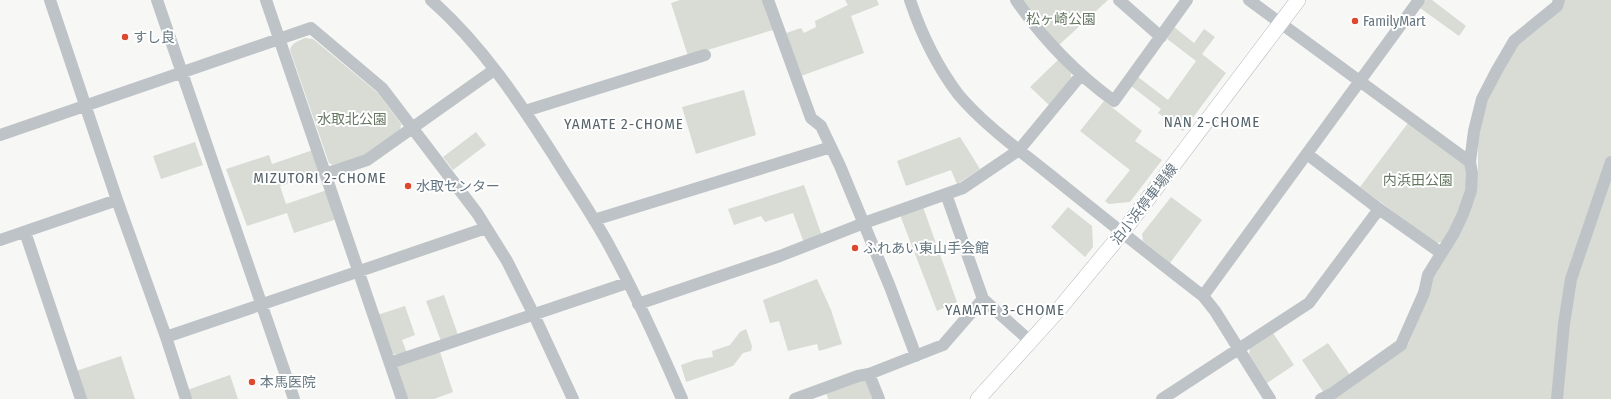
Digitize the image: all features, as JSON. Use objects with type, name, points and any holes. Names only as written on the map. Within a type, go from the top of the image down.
[{"type":"main road","name":"泊小浜停車場線","points":[[978,399],[1055,314],[1122,233],[1298,0]]},
{"type":"street","points":[[50,0],[186,399]]},
{"type":"street","points":[[157,0],[183,72],[294,399]]},
{"type":"street","points":[[266,0],[402,399]]},
{"type":"street","points":[[431,0],[451,18],[494,70],[525,111],[594,220],[611,249],[682,399]]},
{"type":"street","points":[[768,0],[811,118],[821,126],[831,147],[890,286],[916,356]]},
{"type":"street","points":[[910,0],[928,45],[941,69],[959,94],[980,116],[1019,150],[1203,296],[1215,311],[1270,399]]},
{"type":"street","points":[[1016,0],[1041,33],[1081,75],[1114,101],[1187,0]]},
{"type":"street","points":[[1119,0],[1161,37]]},
{"type":"street","points":[[1249,0],[1470,162]]},
{"type":"street","points":[[1203,296],[1419,0]]},
{"type":"street","points":[[1321,399],[1333,393],[1401,345],[1424,292],[1428,275],[1454,233],[1463,214],[1471,191],[1472,173],[1470,162],[1474,131],[1482,99],[1514,41],[1557,6],[1559,0]]},
{"type":"street","points":[[0,135],[311,28],[382,88],[477,213],[507,261],[573,399]]},
{"type":"street","points":[[525,111],[704,55]]},
{"type":"street","points":[[325,174],[366,160],[494,70]]},
{"type":"street","points":[[638,304],[780,256],[864,223],[963,188],[1019,150],[1081,75]]},
{"type":"street","points":[[594,220],[831,147]]},
{"type":"street","points":[[1307,154],[1441,253]]},
{"type":"street","points":[[1557,399],[1564,324],[1571,279],[1611,162]]},
{"type":"street","points":[[946,194],[983,299],[1030,341]]},
{"type":"street","points":[[0,240],[117,200]]},
{"type":"street","points":[[1162,399],[1309,303],[1379,208]]},
{"type":"street","points":[[166,337],[486,228]]},
{"type":"street","points":[[25,232],[81,399]]},
{"type":"street","points":[[390,363],[627,283]]},
{"type":"street","points":[[795,399],[858,376],[869,374],[943,345],[983,299]]},
{"type":"street","points":[[869,374],[879,399]]},
{"type":"green space","points":[[680,0],[764,0],[776,29],[688,56],[671,3]]},
{"type":"green space","points":[[845,0],[877,0],[879,5],[851,16],[864,53],[801,76],[786,33],[801,28],[804,33],[816,27],[815,21],[848,5]]},
{"type":"green space","name":"松ヶ崎公園","points":[[1022,0],[1108,0],[1059,45]]},
{"type":"green space","points":[[1426,0],[1432,0],[1466,26],[1459,36],[1420,8]]},
{"type":"green space","points":[[1564,0],[1611,0],[1611,399],[1334,399],[1398,354],[1408,345],[1429,295],[1433,276],[1475,191],[1478,172],[1478,133],[1487,103],[1501,73],[1517,46],[1548,21]]},
{"type":"green space","points":[[1174,27],[1194,43],[1204,29],[1215,37],[1202,54],[1226,73],[1183,131],[1158,113],[1161,109],[1131,86],[1138,77],[1168,100],[1196,61],[1166,38]]},
{"type":"green space","name":"水取北公園","points":[[305,38],[313,39],[378,93],[401,124],[400,130],[364,155],[333,165],[329,163],[290,50],[294,43]]},
{"type":"green space","points":[[1058,60],[1071,73],[1071,78],[1049,105],[1030,87]]},
{"type":"green space","points":[[744,90],[756,135],[696,154],[682,107]]},
{"type":"green space","points":[[1104,101],[1142,131],[1135,141],[1162,160],[1130,202],[1109,204],[1105,201],[1130,170],[1080,131]]},
{"type":"green space","name":"内浜田公園","points":[[1408,123],[1464,164],[1466,183],[1461,204],[1442,242],[1436,243],[1360,187]]},
{"type":"green space","points":[[476,132],[486,145],[453,170],[443,157]]},
{"type":"green space","points":[[960,137],[980,169],[957,184],[951,170],[906,186],[897,161]]},
{"type":"green space","points":[[195,142],[203,165],[161,179],[153,156]]},
{"type":"green space","points":[[313,150],[321,172],[280,186],[286,204],[327,190],[337,219],[294,233],[287,213],[247,226],[226,169],[269,155],[272,164]]},
{"type":"green space","points":[[804,185],[822,236],[804,243],[793,213],[765,222],[761,216],[734,225],[728,209]]},
{"type":"green space","points":[[1171,197],[1202,220],[1170,263],[1143,241],[1142,234]]},
{"type":"green space","points":[[923,207],[957,302],[937,311],[900,215]]},
{"type":"green space","points":[[1068,207],[1092,226],[1093,247],[1085,257],[1051,227]]},
{"type":"green space","points":[[817,279],[831,310],[842,344],[819,351],[817,344],[788,351],[779,321],[770,323],[763,300]]},
{"type":"green space","points":[[444,295],[458,335],[441,341],[426,301]]},
{"type":"green space","points":[[405,306],[415,335],[402,340],[407,353],[398,355],[390,353],[377,315]]},
{"type":"green space","points":[[746,329],[752,346],[751,351],[743,353],[733,366],[686,382],[681,365],[695,360],[713,357],[712,351],[730,345],[740,332]]},
{"type":"green space","points":[[1273,333],[1294,365],[1267,383],[1249,354],[1250,348]]},
{"type":"green space","points":[[1328,343],[1350,375],[1324,393],[1302,360]]},
{"type":"green space","points":[[440,352],[453,392],[434,399],[407,399],[396,370],[399,365]]},
{"type":"green space","points":[[121,356],[135,399],[85,399],[76,371]]},
{"type":"green space","points":[[230,375],[238,399],[190,399],[187,390]]},
{"type":"green space","points":[[861,379],[866,381],[873,399],[828,399],[826,392]]},
{"type":"place","name":"FamilyMart","points":[[1355,21]]},
{"type":"place","name":"すし良","points":[[125,37]]},
{"type":"place","name":"水取センター","points":[[408,186]]},
{"type":"place","name":"ふれあい東山手会館","points":[[855,248]]},
{"type":"place","name":"本馬医院","points":[[252,382]]},
{"type":"district","name":"NAN 2-CHOME","points":[[1212,122]]},
{"type":"district","name":"YAMATE 2-CHOME","points":[[624,124]]},
{"type":"district","name":"MIZUTORI 2-CHOME","points":[[320,178]]},
{"type":"district","name":"YAMATE 3-CHOME","points":[[1005,310]]}]
